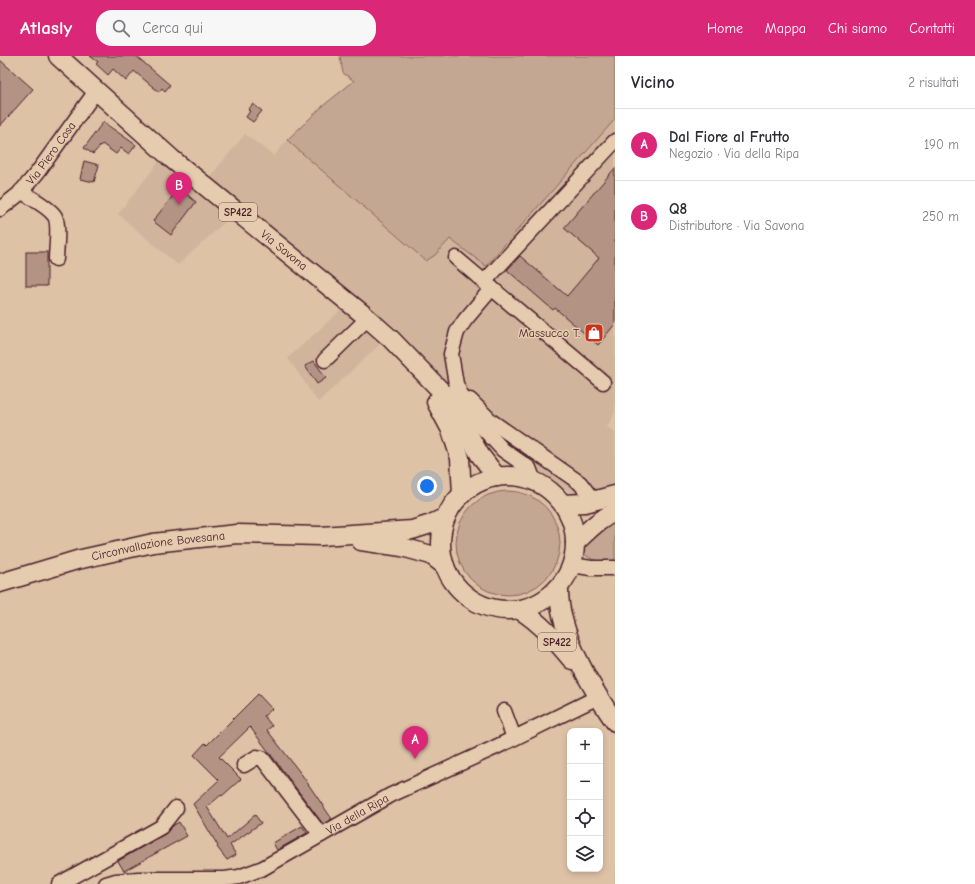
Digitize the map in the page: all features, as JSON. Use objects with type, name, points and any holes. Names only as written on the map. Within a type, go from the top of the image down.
[{"type":"main road","name":"Via Savona","points":[[58,56],[172,159],[391,338],[448,398],[480,455],[497,477]]},
{"type":"main road","name":"Via Savona","points":[[418,367],[451,430],[460,458],[462,494]]},
{"type":"main road","points":[[497,477],[516,477],[534,481],[550,491],[563,504],[572,523],[575,554],[572,565],[559,588],[547,598],[534,605],[520,610],[507,610],[494,609],[478,603],[464,594],[452,581],[445,566],[441,549],[441,538],[446,517],[453,504],[462,494],[484,480],[497,477]]},
{"type":"main road","points":[[563,504],[586,503],[615,495]]},
{"type":"main road","points":[[575,543],[592,526],[605,516],[615,512]]},
{"type":"main road","name":"Circonvallazione Bovesana","points":[[0,583],[77,560],[153,543],[237,534],[321,536],[412,530],[446,517]]},
{"type":"main road","name":"Circonvallazione Bovesana","points":[[321,536],[402,546],[431,555],[445,566]]},
{"type":"main road","name":"SP422","points":[[559,588],[558,601],[567,632],[588,680],[615,722]]},
{"type":"main road","name":"SP422","points":[[520,610],[545,629],[588,680]]},
{"type":"street","name":"Via Piero Cosa","points":[[0,209],[21,191],[37,173],[96,91]]},
{"type":"street","points":[[534,481],[529,468],[502,450],[470,414],[456,384],[451,354],[457,332],[488,285],[615,141]]},
{"type":"street","points":[[21,191],[41,204],[54,216],[57,221],[56,259]]},
{"type":"street","points":[[456,258],[603,382]]},
{"type":"street","points":[[325,360],[368,318]]},
{"type":"street","points":[[456,384],[491,421],[580,483],[593,500]]},
{"type":"street","points":[[572,565],[591,568],[615,568]]},
{"type":"street","name":"Via della Ripa","points":[[106,884],[116,881],[138,879],[225,879],[239,877],[263,868],[391,795],[598,697]]},
{"type":"street","points":[[504,711],[514,738]]},
{"type":"street","points":[[244,765],[257,757],[262,758],[321,835]]},
{"type":"street","points":[[59,884],[161,827],[176,808]]},
{"type":"shaded area","points":[[340,56],[615,56],[615,119],[486,266],[450,239],[435,255],[426,261],[287,140],[324,105],[354,81],[343,73]]},
{"type":"shaded area","points":[[615,119],[615,413],[607,427],[615,433],[615,486],[596,492],[572,493],[485,443],[443,380],[399,331],[210,177],[245,134],[274,156],[287,140],[425,261],[435,255],[450,239],[486,266]]},
{"type":"shaded area","points":[[161,159],[233,218],[225,222],[178,265],[118,214]]},
{"type":"shaded area","points":[[343,308],[381,343],[318,402],[288,358]]},
{"type":"shaded area","points":[[508,491],[528,495],[545,506],[556,523],[560,543],[556,563],[545,580],[528,591],[508,595],[488,591],[471,580],[460,563],[456,543],[460,523],[471,506],[488,495]]},
{"type":"shaded area","points":[[615,518],[615,562],[597,561],[589,558],[582,552],[582,548]]},
{"type":"building","points":[[90,56],[136,56],[170,85],[165,91],[162,88],[159,92],[134,71],[126,81],[113,69],[108,75],[96,64],[98,62]]},
{"type":"building","points":[[0,60],[33,89],[0,126]]},
{"type":"building","points":[[253,104],[262,111],[253,122],[246,117],[250,111],[248,110]]},
{"type":"building","points":[[103,122],[136,145],[129,154],[121,148],[116,154],[102,144],[93,154],[84,148]]},
{"type":"building","points":[[84,161],[99,165],[94,182],[80,179]]},
{"type":"building","points":[[615,168],[615,324],[598,345],[555,308],[553,310],[507,270],[520,256],[567,296],[599,258],[564,228]]},
{"type":"building","points":[[179,188],[196,202],[171,235],[153,221]]},
{"type":"building","points":[[26,252],[47,252],[47,286],[26,286]]},
{"type":"building","points":[[314,361],[326,378],[317,384],[305,366]]},
{"type":"building","points":[[258,694],[272,709],[264,716],[272,726],[267,730],[302,775],[332,819],[323,824],[250,727],[219,757],[241,779],[207,807],[227,839],[255,815],[261,823],[230,845],[236,855],[227,860],[217,847],[218,846],[193,804],[219,780],[194,755],[205,743],[207,745]]},
{"type":"building","points":[[179,822],[187,836],[124,871],[118,861],[165,834]]},
{"type":"building","points":[[302,826],[307,833],[277,850],[273,843]]},
{"type":"place","name":"Q8","points":[[179,205]]},
{"type":"place","name":"Massucco T.","points":[[594,333]]},
{"type":"place","name":"Dal Fiore al Frutto","points":[[415,759]]}]
